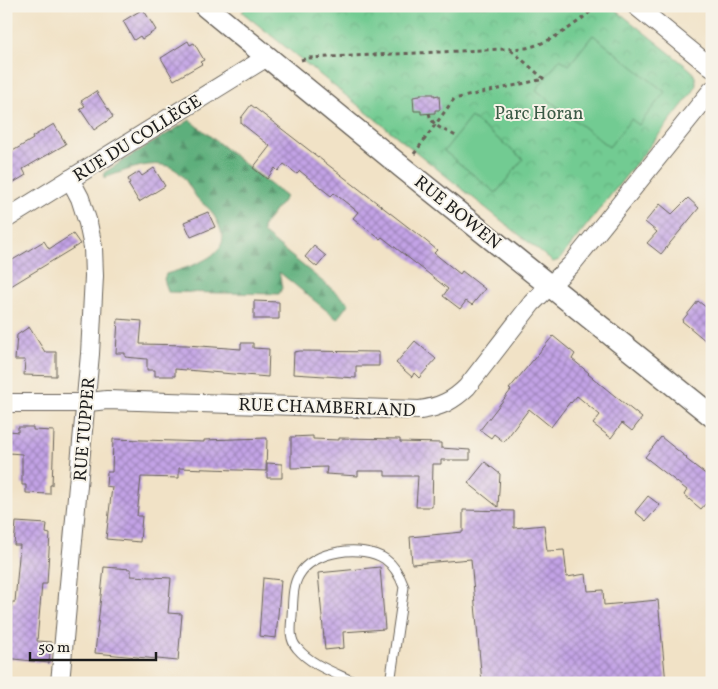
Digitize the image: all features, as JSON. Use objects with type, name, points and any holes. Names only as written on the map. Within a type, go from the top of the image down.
[{"type":"street","name":"RUE BOWEN","points":[[205,6],[712,416]]},
{"type":"street","points":[[636,6],[712,68]]},
{"type":"street","name":"RUE DU COLLÈGE","points":[[6,219],[267,57]]},
{"type":"street","name":"RUE CHAMBERLAND","points":[[6,404],[107,400],[420,410],[446,404],[467,387],[532,304],[571,265],[712,90]]},
{"type":"street","name":"RUE TUPPER","points":[[60,683],[90,354],[94,263],[88,223],[80,198],[70,179]]},
{"type":"lane","points":[[356,683],[310,662],[295,647],[291,632],[295,585],[303,568],[318,557],[354,550],[364,551],[384,558],[392,564],[404,587],[390,683]]},
{"type":"path","points":[[584,6],[596,7]]},
{"type":"path","points":[[287,74],[300,61],[308,58],[511,49],[540,45],[552,40],[596,7]]},
{"type":"path","points":[[403,168],[436,126],[454,99],[544,79],[511,49]]},
{"type":"path","points":[[429,113],[430,119],[436,126],[456,136]]},
{"type":"green space","name":"Parc Horan","points":[[247,6],[611,6],[691,70],[695,76],[696,84],[692,93],[559,260],[553,262],[242,12]]},
{"type":"green space","points":[[593,35],[665,92],[639,125],[631,119],[609,147],[536,90],[560,59],[569,65]]},
{"type":"green space","points":[[471,117],[523,159],[496,193],[444,151]]},
{"type":"green space","points":[[190,120],[286,197],[263,226],[263,233],[349,303],[337,319],[279,272],[282,288],[279,294],[168,292],[164,279],[166,274],[189,267],[213,255],[222,243],[220,227],[215,218],[209,209],[197,198],[183,177],[170,167],[156,164],[141,166],[104,178],[105,172]]},
{"type":"building","points":[[143,9],[156,30],[142,39],[140,36],[134,40],[123,21]]},
{"type":"building","points":[[188,41],[190,45],[194,43],[204,60],[200,62],[202,64],[174,80],[161,58]]},
{"type":"building","points":[[96,91],[113,117],[94,130],[80,109],[85,106],[81,101]]},
{"type":"building","points":[[420,94],[439,95],[440,110],[435,110],[435,113],[421,114],[421,111],[414,111],[413,97],[420,96]]},
{"type":"building","points":[[251,105],[421,237],[437,250],[434,253],[460,274],[462,271],[485,289],[472,305],[466,301],[460,309],[443,296],[448,289],[382,237],[380,239],[353,218],[358,212],[334,193],[331,196],[300,171],[297,174],[284,164],[278,171],[275,168],[267,179],[253,168],[270,146],[241,123],[241,118]]},
{"type":"building","points":[[54,124],[66,144],[23,169],[26,175],[6,187],[6,155]]},
{"type":"building","points":[[154,168],[165,186],[139,202],[128,184],[130,183],[128,179],[139,172],[142,176]]},
{"type":"building","points":[[688,198],[699,208],[661,254],[647,243],[657,232],[645,222],[660,204],[672,214]]},
{"type":"building","points":[[208,212],[215,227],[191,237],[184,222]]},
{"type":"building","points":[[73,234],[80,244],[6,289],[6,264],[44,241],[49,249]]},
{"type":"building","points":[[314,246],[326,256],[317,267],[305,257]]},
{"type":"building","points":[[254,301],[279,302],[279,319],[254,319]]},
{"type":"building","points":[[698,301],[712,312],[712,346],[682,321]]},
{"type":"building","points":[[118,319],[142,321],[140,344],[241,349],[241,343],[253,343],[253,348],[269,349],[268,377],[175,369],[175,376],[155,376],[155,370],[147,370],[147,359],[125,357],[125,353],[116,353]]},
{"type":"building","points":[[29,327],[45,352],[56,352],[56,376],[24,375],[25,360],[15,360],[17,335]]},
{"type":"building","points":[[553,336],[575,354],[572,359],[588,374],[642,418],[632,431],[622,423],[611,438],[593,424],[600,415],[577,396],[570,402],[551,427],[529,409],[504,442],[494,434],[491,438],[480,430],[511,390],[509,389]]},
{"type":"building","points":[[415,341],[436,359],[419,378],[414,373],[412,377],[396,363]]},
{"type":"building","points":[[294,352],[379,352],[379,366],[356,366],[356,378],[293,374]]},
{"type":"building","points":[[18,427],[33,427],[33,430],[54,431],[50,494],[26,493],[26,485],[22,485],[22,454],[9,453],[10,431],[18,432]]},
{"type":"building","points":[[313,436],[313,439],[400,439],[400,442],[441,443],[441,448],[470,450],[470,460],[441,460],[441,464],[433,464],[432,507],[416,507],[418,476],[385,476],[385,471],[358,471],[358,476],[326,474],[327,467],[291,468],[291,437]]},
{"type":"building","points":[[661,437],[712,479],[712,496],[701,509],[684,495],[687,490],[645,457]]},
{"type":"building","points":[[267,438],[266,471],[179,468],[179,478],[141,477],[137,516],[142,516],[140,542],[106,539],[112,487],[106,486],[107,472],[112,472],[113,439],[204,442],[204,440]]},
{"type":"building","points":[[485,462],[500,474],[498,507],[468,483]]},
{"type":"building","points":[[267,463],[282,464],[282,478],[267,478]]},
{"type":"building","points":[[648,496],[660,505],[646,521],[635,512]]},
{"type":"building","points":[[463,510],[514,511],[514,528],[544,525],[547,551],[564,550],[567,577],[586,574],[588,591],[603,590],[604,605],[658,600],[666,683],[482,683],[471,559],[412,564],[410,537],[463,532]]},
{"type":"building","points":[[16,522],[47,524],[46,533],[50,534],[47,584],[42,584],[37,641],[51,642],[49,663],[6,658],[6,638],[8,638],[12,602],[15,602],[20,545],[14,545]]},
{"type":"building","points":[[104,567],[131,569],[131,576],[171,578],[168,613],[182,614],[178,661],[95,653]]},
{"type":"building","points":[[380,567],[385,629],[343,632],[344,648],[325,650],[318,573]]},
{"type":"building","points":[[263,578],[281,580],[276,638],[259,636]]}]
